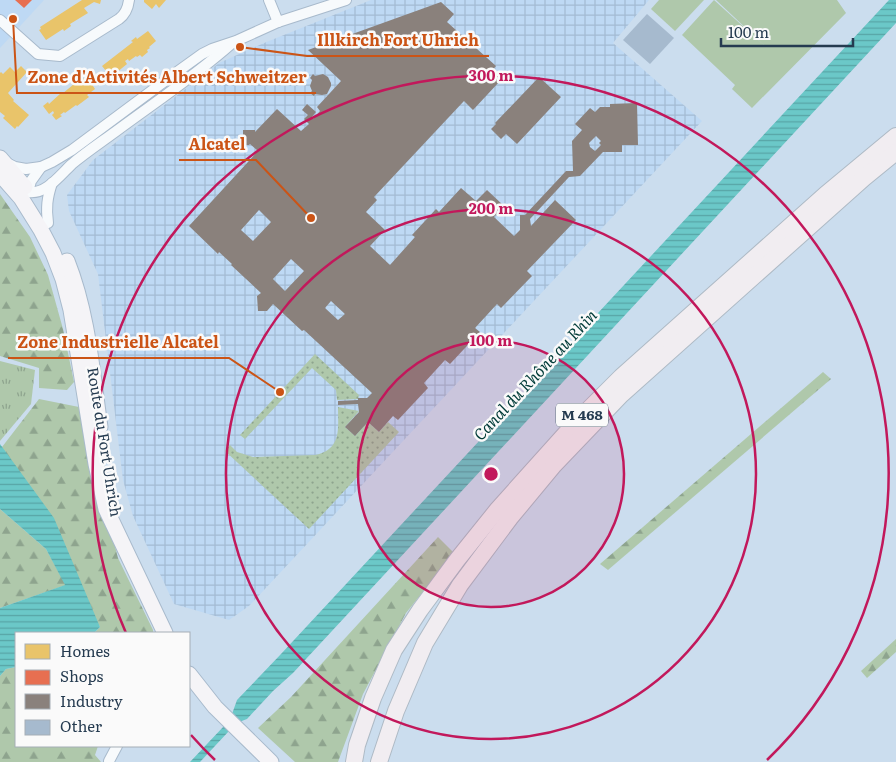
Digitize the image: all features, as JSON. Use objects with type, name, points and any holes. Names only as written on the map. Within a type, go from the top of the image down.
[{"type":"main road","name":"M 468","points":[[354,762],[357,745],[373,698],[394,650],[420,610],[498,509],[576,422],[621,377],[825,196],[896,136]]},
{"type":"main road","name":"M 468","points":[[378,762],[396,711],[425,644],[460,585],[510,518],[554,464],[621,395],[864,178],[896,152]]},
{"type":"street","points":[[0,20],[38,54],[60,56],[119,19],[126,12],[129,0]]},
{"type":"street","points":[[269,0],[278,22]]},
{"type":"street","points":[[1,164],[26,170],[41,167],[72,150],[202,54],[232,43],[278,22],[346,0]]},
{"type":"street","points":[[24,195],[34,193],[52,184],[78,159],[212,60],[232,43]]},
{"type":"street","name":"Route du Fort Uhrich","points":[[1,164],[48,224],[68,262],[78,290],[85,321],[108,484],[120,539]]},
{"type":"street","points":[[24,195],[31,180],[41,167]]},
{"type":"street","points":[[48,224],[47,198],[52,184]]},
{"type":"street","name":"Route du Fort Uhrich","points":[[24,195],[49,245],[63,280],[71,310],[96,464],[106,509],[165,632]]},
{"type":"street","points":[[190,675],[219,711],[271,762]]},
{"type":"street","points":[[110,761],[117,747]]},
{"type":"shaded area","points":[[0,0],[44,0],[0,48]]},
{"type":"shaded area","points":[[371,0],[649,0],[613,43],[702,121],[249,606],[229,620],[174,604],[133,516],[123,480],[98,274],[69,211],[67,195],[93,160],[219,63]]},
{"type":"shaded area","points":[[889,0],[896,0],[896,23],[293,673],[247,719],[239,722],[229,731],[200,762],[190,762],[224,726],[232,714],[237,700]]},
{"type":"shaded area","points":[[0,444],[54,518],[100,627],[95,632],[15,632],[15,667],[6,669],[0,676],[0,608],[65,585],[46,549],[0,509]]},
{"type":"green space","points":[[659,0],[704,0],[675,31],[651,9]]},
{"type":"green space","points":[[714,0],[768,49],[716,0],[837,0],[846,13],[752,108],[732,89],[735,85],[682,35]]},
{"type":"green space","points":[[0,194],[30,237],[48,275],[63,329],[74,382],[67,390],[39,388],[39,368],[0,356]]},
{"type":"green space","points":[[315,354],[359,395],[358,399],[337,400],[336,390],[312,368],[245,439],[240,435]]},
{"type":"green space","points":[[0,361],[35,370],[31,404],[0,441]]},
{"type":"green space","points":[[823,372],[831,379],[608,570],[600,564]]},
{"type":"green space","points":[[39,399],[79,407],[118,558],[153,632],[95,632],[100,627],[2,447]]},
{"type":"green space","points":[[338,407],[359,411],[345,427],[355,436],[368,422],[379,432],[388,422],[399,432],[309,529],[225,451],[230,445],[237,452],[253,457],[315,455],[324,452],[330,448],[337,437]]},
{"type":"green space","points":[[0,509],[46,549],[66,585],[0,608]]},
{"type":"green space","points":[[438,537],[454,553],[406,613],[363,694],[338,762],[295,762],[258,728],[291,697]]},
{"type":"green space","points":[[896,639],[896,652],[867,678],[861,671]]},
{"type":"green space","points":[[15,667],[15,747],[98,747],[95,755],[101,762],[0,762],[0,676],[6,669]]},
{"type":"building: Homes","points":[[82,0],[101,0],[100,4],[94,2],[84,8],[88,13],[70,24],[71,26],[64,31],[63,29],[46,40],[39,30],[41,29],[40,27]]},
{"type":"building: Homes","points":[[144,0],[166,0],[159,8],[156,4],[152,9]]},
{"type":"building: Homes","points":[[148,31],[156,41],[149,47],[148,52],[142,57],[140,55],[125,61],[127,64],[111,77],[102,66],[133,42],[131,41],[136,37],[137,39]]},
{"type":"building: Homes","points":[[21,66],[27,72],[8,93],[13,101],[29,115],[15,129],[3,118],[5,116],[0,112],[0,73],[3,74],[10,67],[15,72]]},
{"type":"building: Homes","points":[[86,77],[89,81],[90,79],[95,89],[87,95],[89,97],[77,106],[64,112],[56,120],[52,115],[53,111],[49,114],[43,106],[48,102],[49,104],[61,93]]},
{"type":"building: Shops","points":[[15,0],[32,0],[24,8]]},
{"type":"building: Industry","points":[[441,2],[454,14],[447,22],[496,66],[491,72],[500,81],[473,110],[464,101],[374,197],[377,200],[366,212],[385,230],[370,246],[390,265],[415,237],[412,235],[436,209],[439,212],[461,188],[476,201],[487,190],[504,206],[494,217],[514,236],[520,230],[520,215],[525,215],[566,171],[573,171],[572,141],[582,130],[575,124],[590,108],[595,112],[600,107],[610,107],[610,104],[637,103],[638,145],[622,145],[622,152],[603,152],[580,176],[569,177],[530,219],[531,226],[555,200],[576,220],[527,271],[532,276],[501,308],[497,304],[475,328],[480,332],[450,364],[445,360],[424,383],[428,388],[398,420],[393,416],[379,432],[368,422],[355,436],[345,427],[359,412],[358,404],[338,405],[338,401],[367,398],[372,393],[273,304],[267,311],[258,311],[257,296],[261,293],[189,226],[258,151],[250,144],[243,145],[243,130],[255,130],[255,132],[277,109],[301,131],[309,124],[304,119],[308,115],[302,110],[307,104],[316,112],[311,118],[313,119],[320,111],[317,107],[341,81],[308,50]],"holes":[[[596,136],[601,141],[599,143],[601,145],[595,151],[590,147],[589,143]],[[259,210],[271,222],[253,241],[241,230]],[[291,259],[304,271],[285,291],[273,279]],[[331,301],[345,314],[338,320],[325,308]]]},
{"type":"building: Industry","points":[[313,74],[315,76],[323,74],[328,77],[331,86],[327,94],[315,94],[314,96],[310,93],[312,91],[310,86],[312,80],[310,78]]},
{"type":"building: Industry","points":[[539,77],[561,97],[517,144],[506,134],[501,139],[491,129]]},
{"type":"building: Other","points":[[647,14],[674,38],[650,64],[623,40]]},
{"type":"place","name":"Zone d'Activités Albert Schweitzer","points":[[13,19]]},
{"type":"place","name":"Illkirch Fort Uhrich","points":[[240,47]]},
{"type":"place","name":"Alcatel","points":[[311,218]]},
{"type":"place","name":"Zone Industrielle Alcatel","points":[[280,392]]},
{"type":"water label","name":"Canal du Rhône au Rhin","points":[[535,375]]}]
